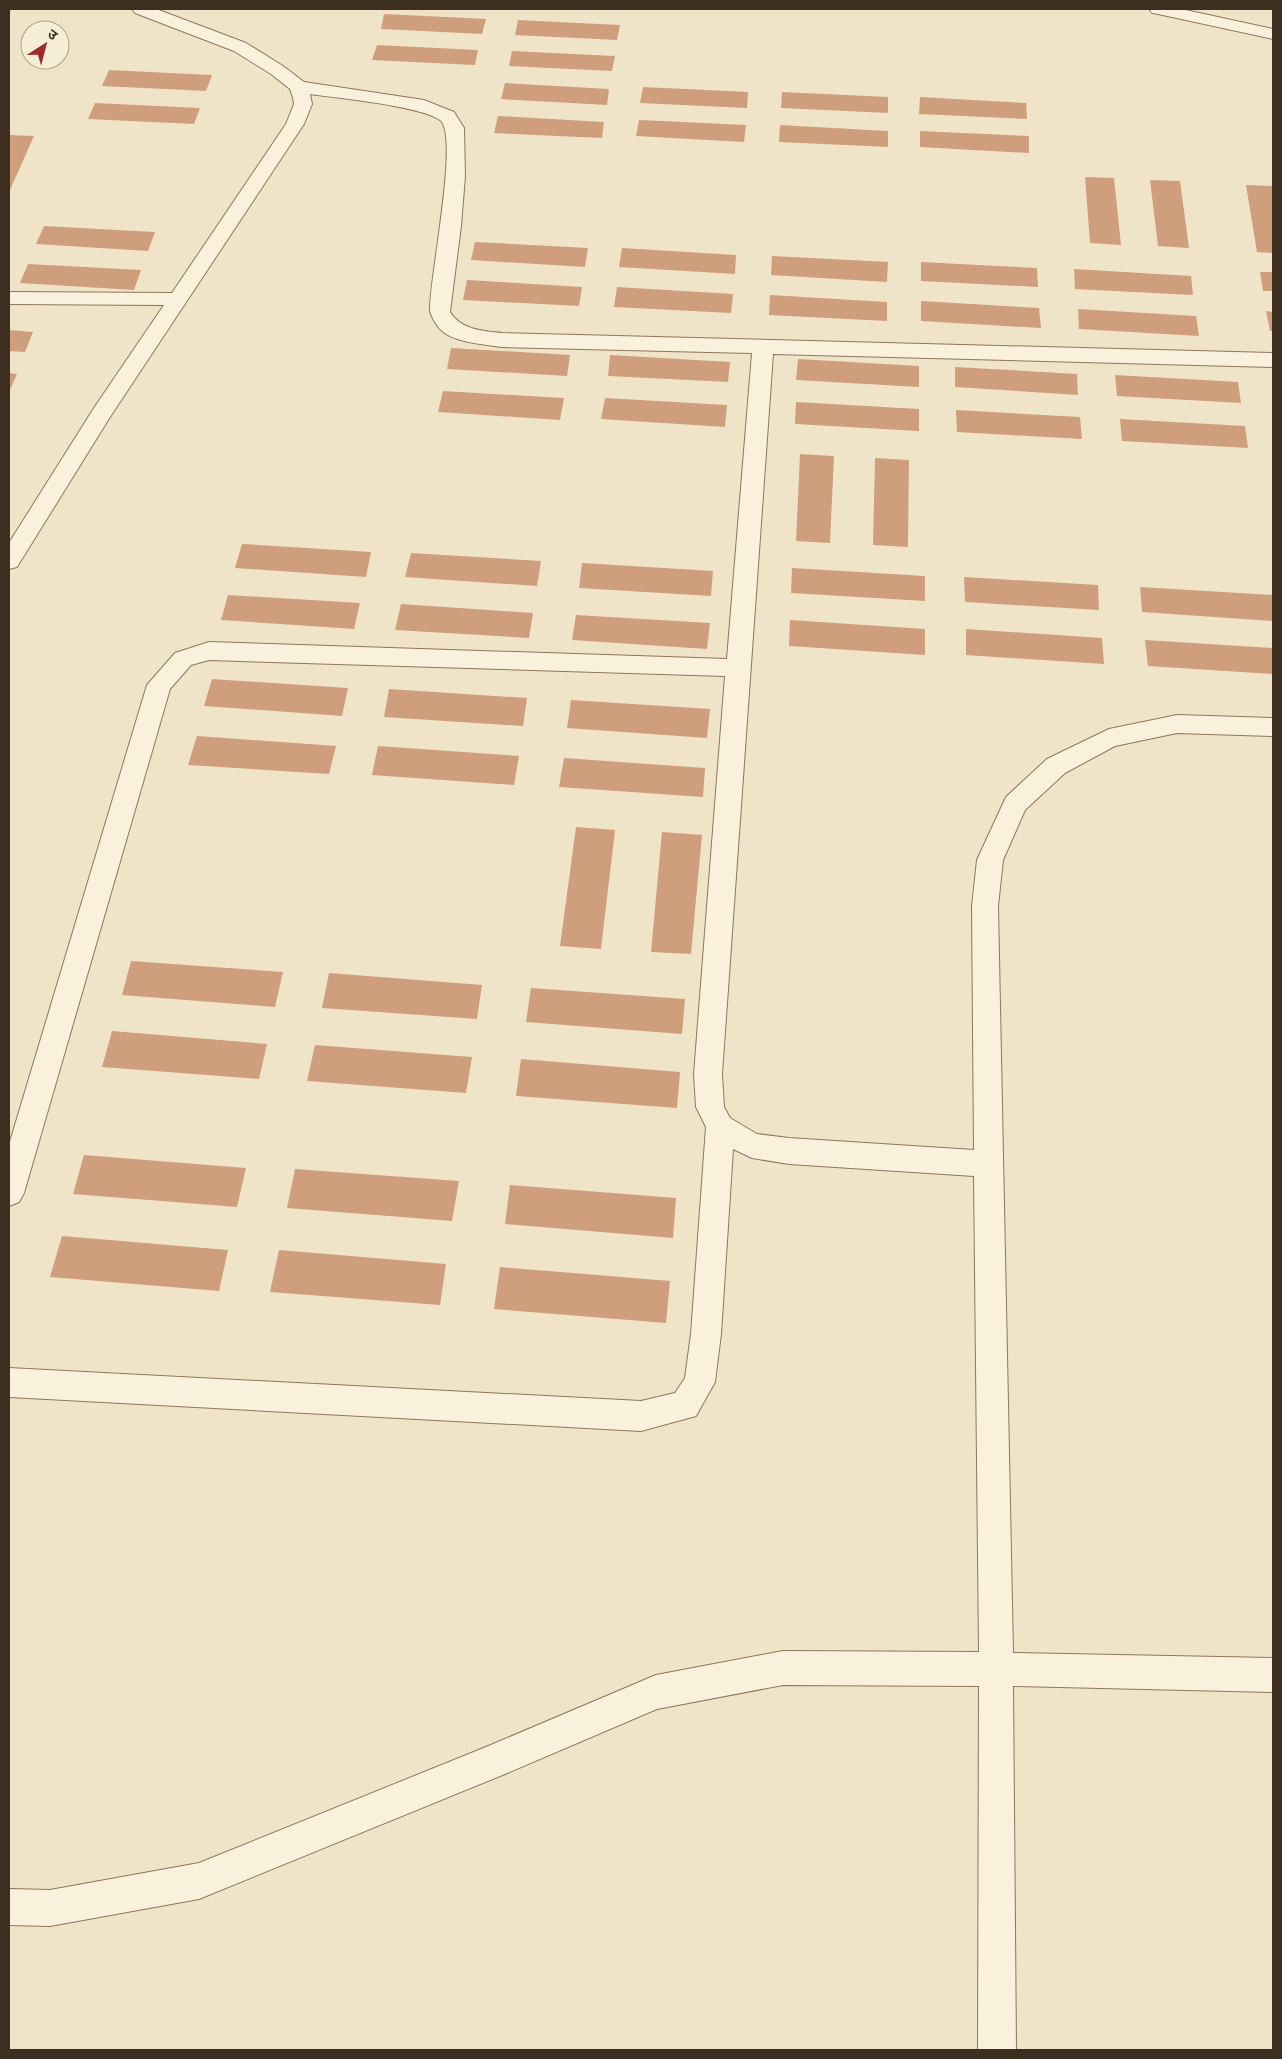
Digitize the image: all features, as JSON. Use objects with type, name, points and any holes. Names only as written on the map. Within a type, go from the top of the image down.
[{"type":"street","points":[[141,9],[240,47],[277,70],[298,87],[424,106],[447,116],[455,128],[455,176],[451,226],[440,312],[448,325],[471,336],[502,340],[1273,360]]},
{"type":"street","points":[[1158,9],[1273,34]]},
{"type":"street","points":[[9,561],[97,422],[295,124],[303,104],[298,87]]},
{"type":"street","points":[[9,298],[178,299]]},
{"type":"street","points":[[9,1383],[641,1416],[685,1406],[700,1382],[706,1334],[720,1127],[710,1107],[708,1074],[763,346]]},
{"type":"street","points":[[9,1193],[159,685],[183,659],[209,651],[739,668]]},
{"type":"street","points":[[997,2050],[996,1669],[985,906],[990,860],[1015,804],[1056,766],[1109,738],[1177,724],[1273,727]]},
{"type":"street","points":[[720,1127],[752,1146],[789,1151],[988,1164]]},
{"type":"street","points":[[9,1907],[50,1908],[198,1881],[493,1762],[656,1692],[783,1668],[996,1669],[1273,1675]]},
{"type":"building","points":[[384,14],[486,19],[482,34],[381,29]]},
{"type":"building","points":[[518,20],[620,25],[617,40],[515,35]]},
{"type":"building","points":[[377,45],[478,50],[475,65],[372,60]]},
{"type":"building","points":[[512,51],[615,56],[612,71],[509,66]]},
{"type":"building","points":[[109,70],[212,75],[206,91],[102,86]]},
{"type":"building","points":[[505,83],[609,89],[607,105],[501,99]]},
{"type":"building","points":[[643,87],[748,92],[747,108],[640,103]]},
{"type":"building","points":[[782,92],[888,97],[888,113],[781,108]]},
{"type":"building","points":[[920,97],[1026,103],[1027,119],[919,114]]},
{"type":"building","points":[[95,103],[200,108],[194,124],[88,119]]},
{"type":"building","points":[[498,116],[604,122],[602,138],[494,133]]},
{"type":"building","points":[[639,120],[746,125],[744,142],[636,136]]},
{"type":"building","points":[[780,125],[888,131],[888,147],[779,142]]},
{"type":"building","points":[[920,131],[1029,136],[1029,153],[920,147]]},
{"type":"building","points":[[9,135],[34,136],[9,192]]},
{"type":"building","points":[[1085,177],[1114,178],[1121,245],[1090,243]]},
{"type":"building","points":[[1150,180],[1180,181],[1189,248],[1158,246]]},
{"type":"building","points":[[1246,185],[1273,186],[1273,253],[1257,252]]},
{"type":"building","points":[[44,226],[155,232],[148,251],[36,244]]},
{"type":"building","points":[[475,242],[588,248],[585,267],[471,260]]},
{"type":"building","points":[[622,248],[736,255],[735,274],[619,267]]},
{"type":"building","points":[[772,256],[888,262],[887,282],[771,275]]},
{"type":"building","points":[[921,262],[1037,268],[1038,287],[921,281]]},
{"type":"building","points":[[28,264],[141,270],[134,290],[20,283]]},
{"type":"building","points":[[1074,269],[1191,276],[1193,295],[1075,289]]},
{"type":"building","points":[[1260,272],[1273,272],[1273,291],[1263,291]]},
{"type":"building","points":[[467,280],[582,287],[579,306],[463,300]]},
{"type":"building","points":[[617,287],[733,294],[731,313],[614,307]]},
{"type":"building","points":[[770,295],[887,302],[887,321],[769,315]]},
{"type":"building","points":[[921,301],[1039,308],[1041,328],[921,321]]},
{"type":"building","points":[[1078,309],[1196,316],[1199,336],[1079,329]]},
{"type":"building","points":[[1266,311],[1273,312],[1273,331],[1270,331]]},
{"type":"building","points":[[9,330],[33,332],[25,352],[9,351]]},
{"type":"building","points":[[451,348],[570,355],[567,376],[447,369]]},
{"type":"building","points":[[610,355],[730,362],[728,382],[608,376]]},
{"type":"building","points":[[798,359],[919,366],[919,387],[796,380]]},
{"type":"building","points":[[955,367],[1077,374],[1078,395],[955,387]]},
{"type":"building","points":[[9,373],[17,374],[9,392]]},
{"type":"building","points":[[1115,375],[1238,382],[1241,403],[1117,396]]},
{"type":"building","points":[[443,391],[564,398],[560,420],[438,412]]},
{"type":"building","points":[[605,398],[727,405],[725,427],[601,419]]},
{"type":"building","points":[[796,402],[919,409],[919,431],[795,424]]},
{"type":"building","points":[[956,410],[1080,417],[1082,439],[957,432]]},
{"type":"building","points":[[1120,419],[1245,426],[1248,448],[1122,441]]},
{"type":"building","points":[[800,454],[834,456],[830,543],[796,541]]},
{"type":"building","points":[[875,458],[909,460],[908,547],[873,545]]},
{"type":"building","points":[[242,544],[371,552],[366,577],[235,568]]},
{"type":"building","points":[[411,553],[541,561],[537,586],[405,577]]},
{"type":"building","points":[[582,563],[713,571],[711,596],[579,588]]},
{"type":"building","points":[[792,568],[925,576],[925,601],[791,593]]},
{"type":"building","points":[[964,577],[1098,585],[1099,610],[965,602]]},
{"type":"building","points":[[1140,587],[1273,595],[1273,621],[1142,612]]},
{"type":"building","points":[[228,595],[360,603],[354,629],[221,620]]},
{"type":"building","points":[[401,604],[533,613],[529,638],[395,630]]},
{"type":"building","points":[[576,615],[710,623],[707,649],[572,640]]},
{"type":"building","points":[[790,620],[925,629],[925,655],[789,646]]},
{"type":"building","points":[[966,629],[1102,638],[1104,664],[966,655]]},
{"type":"building","points":[[1145,640],[1273,648],[1273,674],[1148,666]]},
{"type":"building","points":[[212,679],[348,688],[342,716],[204,706]]},
{"type":"building","points":[[389,689],[527,698],[523,726],[384,717]]},
{"type":"building","points":[[571,700],[710,709],[707,738],[567,728]]},
{"type":"building","points":[[197,736],[336,746],[329,774],[188,765]]},
{"type":"building","points":[[378,746],[519,756],[514,785],[372,775]]},
{"type":"building","points":[[564,758],[705,768],[703,797],[559,787]]},
{"type":"building","points":[[576,827],[615,830],[601,949],[560,946]]},
{"type":"building","points":[[662,832],[702,835],[691,954],[651,952]]},
{"type":"building","points":[[131,961],[283,972],[275,1007],[122,995]]},
{"type":"building","points":[[329,973],[482,985],[477,1019],[322,1008]]},
{"type":"building","points":[[531,988],[685,999],[682,1034],[526,1022]]},
{"type":"building","points":[[112,1031],[267,1044],[259,1079],[102,1067]]},
{"type":"building","points":[[315,1045],[472,1057],[466,1093],[307,1081]]},
{"type":"building","points":[[521,1059],[680,1072],[677,1108],[516,1096]]},
{"type":"building","points":[[84,1155],[246,1168],[237,1207],[73,1194]]},
{"type":"building","points":[[295,1169],[459,1181],[452,1221],[287,1208]]},
{"type":"building","points":[[510,1185],[676,1198],[673,1238],[505,1224]]},
{"type":"building","points":[[62,1236],[228,1250],[219,1291],[50,1277]]},
{"type":"building","points":[[279,1250],[446,1264],[440,1305],[270,1292]]},
{"type":"building","points":[[500,1267],[670,1281],[666,1323],[494,1309]]}]
